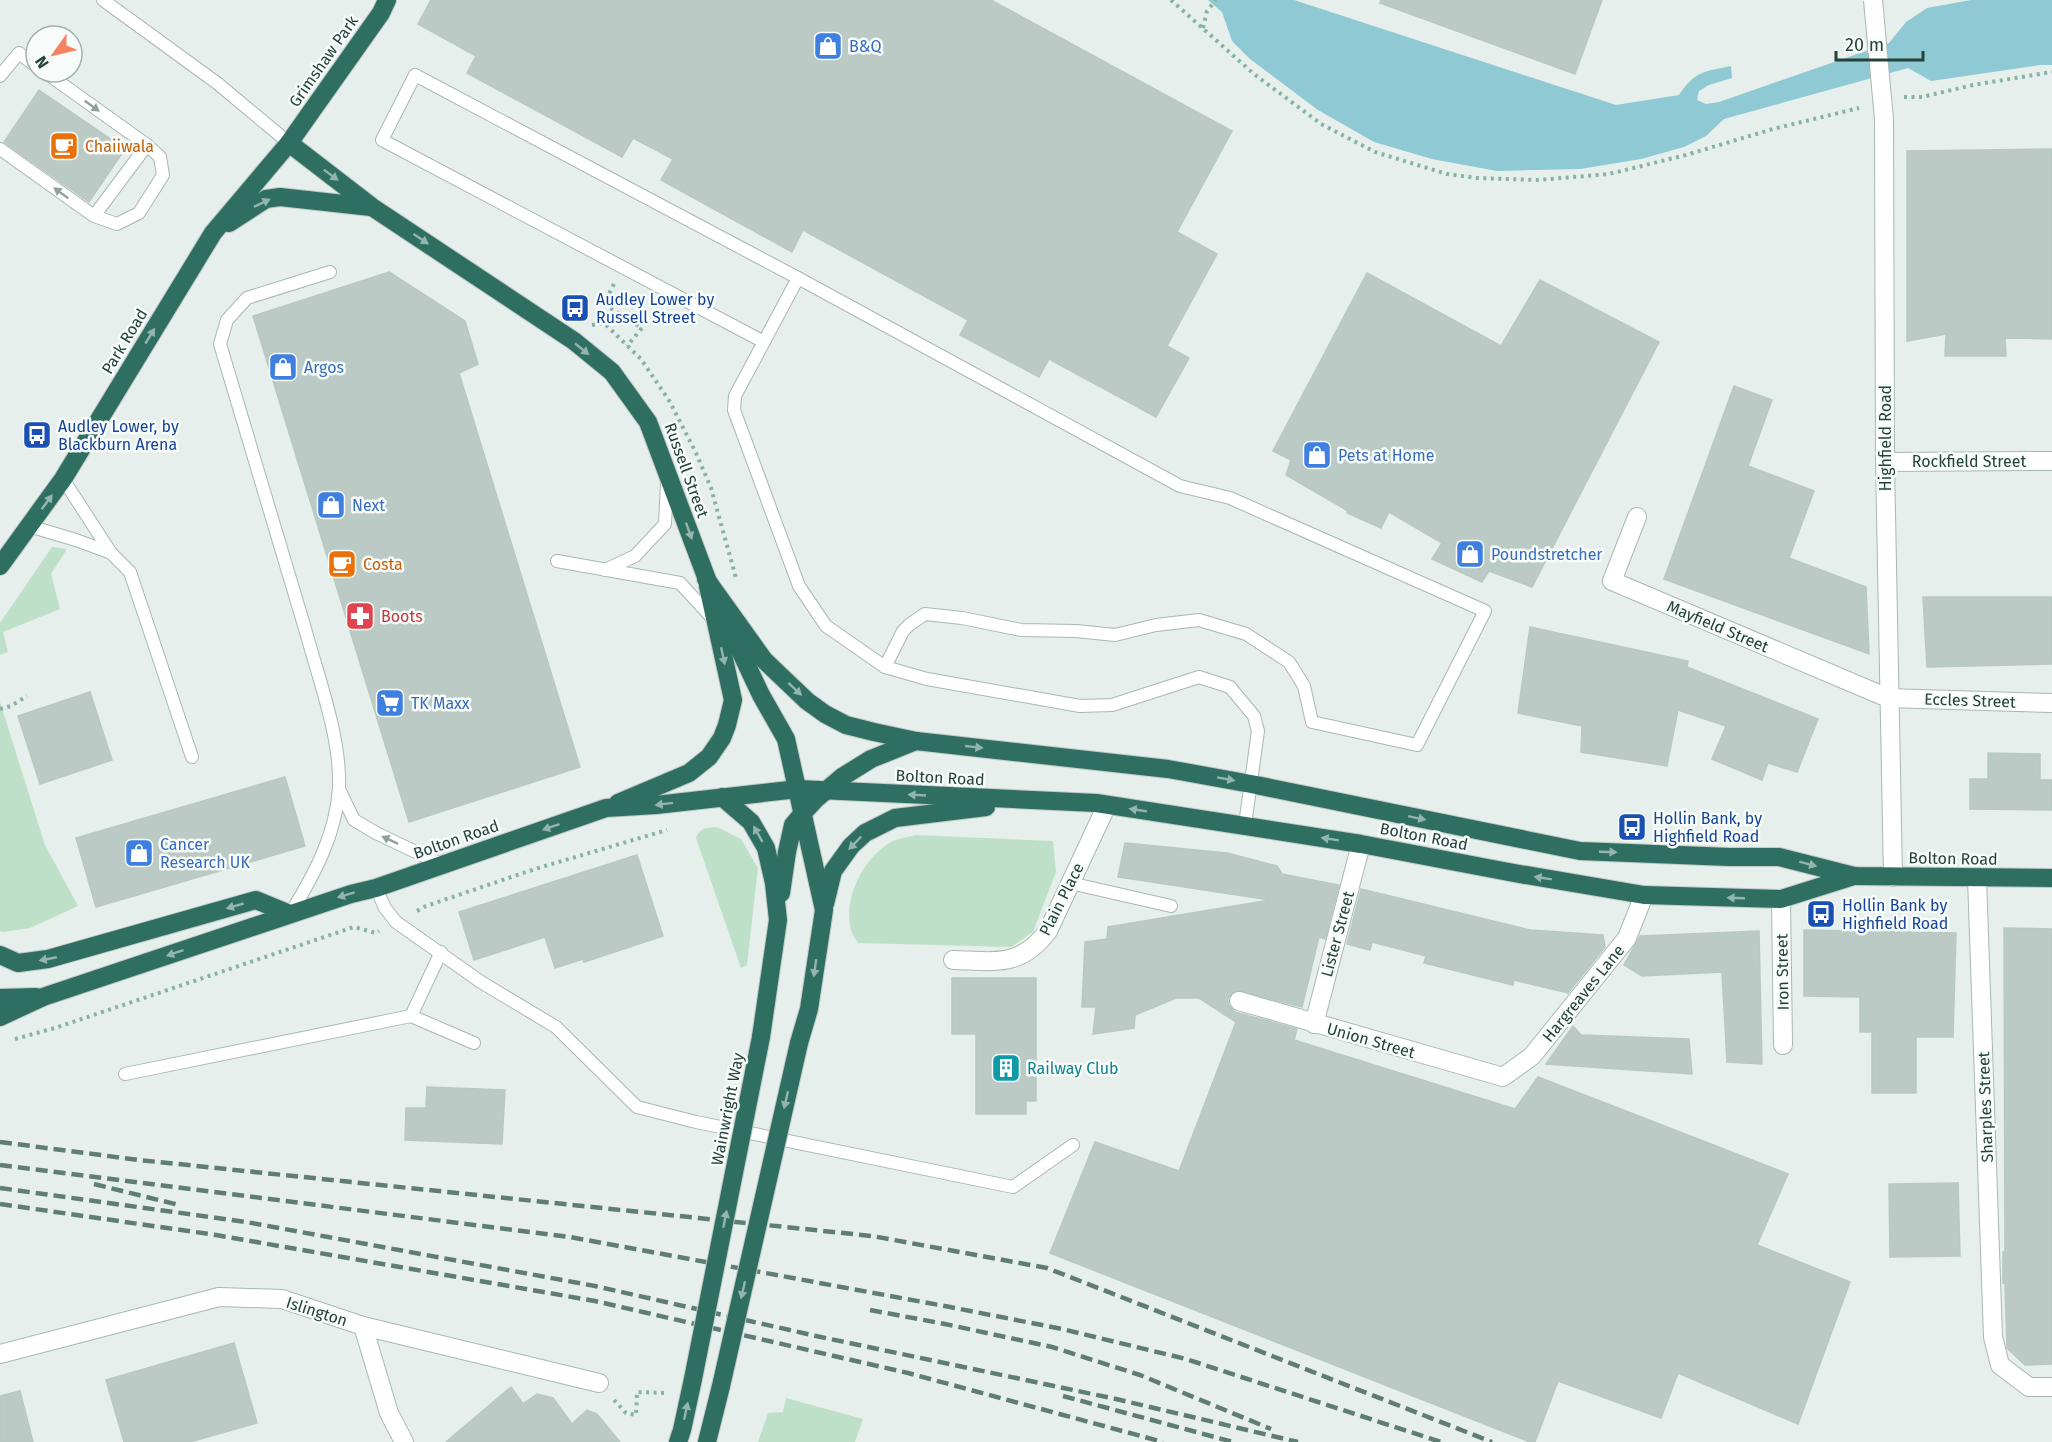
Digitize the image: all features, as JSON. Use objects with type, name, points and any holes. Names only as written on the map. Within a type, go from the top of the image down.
[{"type":"highway","name":"Grimshaw Park","points":[[289,143],[381,13],[387,0]]},
{"type":"highway","name":"Russell Street","points":[[289,143],[372,207],[574,341],[612,372],[648,422],[706,579],[761,695],[786,739],[798,789]]},
{"type":"highway","name":"Park Road","points":[[0,566],[63,479],[213,233],[289,143]]},
{"type":"highway","name":"Russell Street","points":[[213,233],[266,199],[280,197],[372,207]]},
{"type":"highway","points":[[606,808],[689,773],[709,757],[722,738],[733,700],[706,579]]},
{"type":"highway","name":"Bolton Road","points":[[706,579],[764,660],[807,701],[846,725],[916,741],[1168,769],[1580,851],[1779,857],[1854,876],[2052,878]]},
{"type":"highway","points":[[778,920],[787,852],[794,825],[803,813],[842,777],[871,759],[916,741]]},
{"type":"highway","points":[[798,789],[824,910]]},
{"type":"highway","name":"Bolton Road","points":[[44,997],[290,914],[376,888],[606,808],[656,805],[798,789],[1096,803],[1361,844],[1644,895],[1781,899],[1854,876]]},
{"type":"highway","name":"Wainwright Way","points":[[678,1442],[693,1380],[761,1037],[778,920],[774,882],[766,848],[751,822],[722,797]]},
{"type":"highway","points":[[708,1442],[799,1043],[809,1009],[824,910],[833,871],[851,846],[865,832],[895,818],[1038,802]]},
{"type":"highway","points":[[0,955],[18,963],[48,959],[256,900],[290,914]]},
{"type":"highway","points":[[0,998],[44,997]]},
{"type":"highway","points":[[0,1017],[44,997]]},
{"type":"street","name":"Highfield Road","points":[[1873,0],[1884,119],[1885,462],[1893,877]]},
{"type":"street","name":"Rockfield Street","points":[[1885,462],[2052,461]]},
{"type":"street","name":"Mayfield Street","points":[[1637,517],[1612,581],[1888,698]]},
{"type":"street","name":"Eccles Street","points":[[1888,698],[2052,703]]},
{"type":"street","name":"Plain Place","points":[[953,960],[1005,961],[1024,955],[1038,944],[1048,931],[1107,805]]},
{"type":"street","name":"Lister Street","points":[[1314,1024],[1361,844]]},
{"type":"street","name":"Sharples Street","points":[[1977,878],[1993,1337],[2000,1365],[2029,1387],[2052,1387]]},
{"type":"street","name":"Hargreaves Lane","points":[[1503,1077],[1532,1056],[1627,938],[1644,895]]},
{"type":"street","name":"Iron Street","points":[[1781,899],[1783,1045]]},
{"type":"street","name":"Union Street","points":[[1239,1001],[1503,1077]]},
{"type":"street","name":"Islington","points":[[0,1354],[219,1297],[282,1299],[363,1326],[599,1383]]},
{"type":"street","points":[[363,1326],[389,1413],[404,1442]]},
{"type":"lane","points":[[103,0],[218,83],[289,143]]},
{"type":"lane","points":[[0,76],[19,53],[24,57]]},
{"type":"lane","points":[[764,342],[382,140],[415,75],[798,278],[1180,486],[1230,498],[1485,611],[1417,746],[1312,722],[1304,686],[1289,662],[1246,634],[1198,620],[1156,625],[1115,635],[1076,631],[1021,630],[962,618],[925,614],[903,631],[885,667]]},
{"type":"lane","points":[[0,149],[94,216],[117,224],[139,213],[162,175],[160,157],[147,145],[62,84]]},
{"type":"lane","points":[[94,216],[147,145]]},
{"type":"lane","points":[[290,914],[313,876],[330,836],[339,789],[338,760],[329,717],[290,578],[220,344],[227,320],[247,298],[330,272]]},
{"type":"lane","points":[[798,278],[735,396],[734,410],[799,586],[826,626],[885,667],[927,679],[1080,705],[1112,705],[1199,677],[1230,687],[1254,716],[1258,731],[1245,825]]},
{"type":"lane","points":[[605,570],[635,556],[665,524],[667,473]]},
{"type":"lane","points":[[63,479],[111,553],[130,572],[192,757]]},
{"type":"lane","points":[[29,526],[111,553]]},
{"type":"lane","points":[[557,561],[680,583],[715,621]]},
{"type":"lane","points":[[339,789],[354,820],[443,865]]},
{"type":"lane","points":[[1070,883],[1171,906]]},
{"type":"lane","points":[[376,888],[385,908],[396,922],[480,982],[556,1027],[637,1107],[696,1122],[1013,1187],[1073,1145]]},
{"type":"lane","points":[[411,1016],[441,952]]},
{"type":"lane","points":[[125,1074],[411,1016],[474,1043]]},
{"type":"path","points":[[1171,0],[1254,74],[1321,124],[1375,152],[1447,174],[1477,178],[1538,180],[1609,174],[1865,106]]},
{"type":"path","points":[[1203,29],[1207,11],[1216,0]]},
{"type":"path","points":[[1900,98],[1922,97],[1973,85],[2052,72]]},
{"type":"path","points":[[604,304],[642,328],[627,346]]},
{"type":"path","points":[[604,322],[641,359],[670,402],[696,453],[711,488],[738,589]]},
{"type":"path","points":[[0,709],[11,706],[27,696]]},
{"type":"path","points":[[11,1040],[55,1028],[354,927],[376,933],[426,906],[536,869],[670,829]]},
{"type":"path","points":[[636,1415],[637,1392],[665,1393]]},
{"type":"green space","points":[[52,547],[67,549],[51,574],[60,609],[3,632],[8,652],[0,655],[0,623]]},
{"type":"green space","points":[[0,702],[45,845],[78,906],[30,928],[3,932],[0,931]]},
{"type":"green space","points":[[717,827],[741,839],[758,868],[747,965],[741,968],[696,838],[702,830]]},
{"type":"green space","points":[[916,835],[1053,841],[1056,872],[1033,932],[1011,947],[858,943],[853,935],[849,914],[850,902],[858,879],[871,859],[889,843]]},
{"type":"green space","points":[[786,1398],[863,1419],[855,1442],[758,1442],[768,1413],[783,1412]]},
{"type":"water","points":[[1208,0],[1294,0],[1616,105],[1679,95],[1690,81],[1701,73],[1731,66],[1732,78],[1709,85],[1699,91],[1697,100],[1706,104],[1719,102],[1889,43],[1906,22],[1927,8],[1971,0],[2052,0],[2052,65],[1931,81],[1908,68],[1724,119],[1706,136],[1684,147],[1641,159],[1580,169],[1497,171],[1432,159],[1374,142],[1318,110],[1250,59],[1232,41],[1222,12]]},
{"type":"building","points":[[431,0],[991,0],[1232,131],[1177,232],[1217,254],[1167,346],[1189,358],[1156,417],[1049,359],[1039,377],[960,335],[968,320],[803,230],[792,252],[661,180],[673,159],[633,138],[622,157],[467,73],[476,56],[418,24]]},
{"type":"building","points":[[1381,0],[1602,0],[1575,74],[1380,3]]},
{"type":"building","name":"Chaiiwala","points":[[39,90],[125,149],[89,202],[4,142]]},
{"type":"building","points":[[2052,149],[2052,339],[2005,338],[2006,356],[1945,356],[1946,334],[1907,341],[1907,151]]},
{"type":"building","points":[[389,272],[465,321],[478,364],[459,373],[580,767],[409,822],[253,316]]},
{"type":"building","points":[[1367,273],[1501,346],[1540,280],[1659,342],[1532,587],[1489,571],[1482,582],[1432,559],[1442,543],[1389,512],[1381,528],[1347,513],[1348,511],[1286,475],[1291,460],[1273,451]]},
{"type":"building","points":[[1734,386],[1772,400],[1748,466],[1814,491],[1789,558],[1866,587],[1869,654],[1664,579]]},
{"type":"building","points":[[1923,597],[2052,597],[2052,664],[1927,667]]},
{"type":"building","points":[[1530,627],[1688,661],[1687,667],[1818,719],[1797,772],[1768,763],[1762,780],[1712,759],[1726,726],[1678,710],[1667,766],[1581,752],[1582,726],[1518,713]]},
{"type":"building","points":[[90,692],[112,760],[40,784],[18,716]]},
{"type":"building","points":[[1988,753],[2040,754],[2040,780],[2052,780],[2052,810],[1970,809],[1970,779],[1988,779]]},
{"type":"building","points":[[285,777],[305,846],[96,907],[76,838]]},
{"type":"building","points":[[1125,843],[1227,853],[1277,866],[1282,874],[1339,885],[1325,939],[1319,937],[1302,1007],[1237,990],[1228,998],[1228,1004],[1235,1012],[1297,1029],[1294,1040],[1515,1109],[1538,1077],[1788,1174],[1757,1245],[1850,1282],[1798,1424],[1678,1373],[1661,1418],[1558,1381],[1535,1442],[1530,1442],[1050,1253],[1095,1142],[1179,1171],[1236,1022],[1199,998],[1176,998],[1135,1015],[1134,1028],[1093,1034],[1096,1007],[1082,1007],[1085,942],[1107,939],[1108,927],[1270,900],[1118,877]]},
{"type":"building","points":[[637,855],[663,936],[584,962],[583,959],[555,968],[545,937],[474,960],[459,912]]},
{"type":"building","points":[[1361,889],[1530,930],[1603,935],[1605,947],[1568,993],[1514,980],[1513,985],[1424,963],[1426,956],[1372,942],[1370,950],[1347,944]]},
{"type":"building","points":[[2004,928],[2052,929],[2052,1364],[2025,1365],[2007,1348],[2005,1283],[2003,1283],[2003,1252],[2005,1251]]},
{"type":"building","points":[[1804,930],[1956,933],[1953,1037],[1916,1037],[1916,1093],[1872,1093],[1872,1032],[1860,1032],[1860,997],[1804,996]]},
{"type":"building","points":[[1759,931],[1762,1064],[1727,1062],[1722,972],[1642,976],[1624,965],[1640,936]]},
{"type":"building","name":"Railway Club","points":[[952,978],[1036,978],[1036,1101],[1026,1101],[1026,1114],[976,1114],[976,1034],[952,1034]]},
{"type":"building","points":[[1573,1026],[1581,1035],[1689,1039],[1692,1074],[1546,1064]]},
{"type":"building","points":[[427,1087],[505,1090],[502,1144],[405,1140],[406,1108],[426,1108]]},
{"type":"building","points":[[1958,1183],[1960,1256],[1890,1257],[1889,1184]]},
{"type":"building","points":[[234,1343],[257,1423],[190,1442],[124,1442],[106,1380]]},
{"type":"building","points":[[511,1387],[523,1404],[537,1394],[553,1398],[572,1424],[587,1410],[597,1414],[620,1442],[446,1442]]},
{"type":"building","points":[[20,1391],[33,1442],[0,1442],[0,1396]]},
{"type":"railway","points":[[0,1142],[139,1160],[872,1236],[1047,1268],[1492,1442]]},
{"type":"railway","points":[[0,1165],[570,1237],[950,1307],[1062,1329],[1186,1359],[1441,1442]]},
{"type":"railway","points":[[94,1184],[179,1205]]},
{"type":"railway","points":[[0,1188],[246,1222],[595,1286],[816,1336],[1116,1399],[1298,1442]]},
{"type":"railway","points":[[0,1204],[216,1235],[595,1301],[908,1373],[1163,1442]]},
{"type":"railway","points":[[870,1310],[1052,1347],[1140,1375],[1271,1429]]},
{"type":"railway","points":[[1063,1396],[1233,1442]]},
{"type":"place","name":"B&Q","points":[[828,46]]},
{"type":"place","name":"Chaiiwala","points":[[64,146]]},
{"type":"place","name":"Audley Lower by Russell Street","points":[[575,308]]},
{"type":"place","name":"Argos","points":[[283,367]]},
{"type":"place","name":"Audley Lower, by Blackburn Arena","points":[[37,435]]},
{"type":"place","name":"Pets at Home","points":[[1317,455]]},
{"type":"place","name":"Next","points":[[331,505]]},
{"type":"place","name":"Poundstretcher","points":[[1470,554]]},
{"type":"place","name":"Costa","points":[[342,564]]},
{"type":"place","name":"Boots","points":[[360,616]]},
{"type":"place","name":"TK Maxx","points":[[390,703]]},
{"type":"place","name":"Hollin Bank, by Highfield Road","points":[[1632,827]]},
{"type":"place","name":"Cancer Research UK","points":[[139,853]]},
{"type":"place","name":"Hollin Bank by Highfield Road","points":[[1821,914]]},
{"type":"place","name":"Railway Club","points":[[1006,1068]]}]
